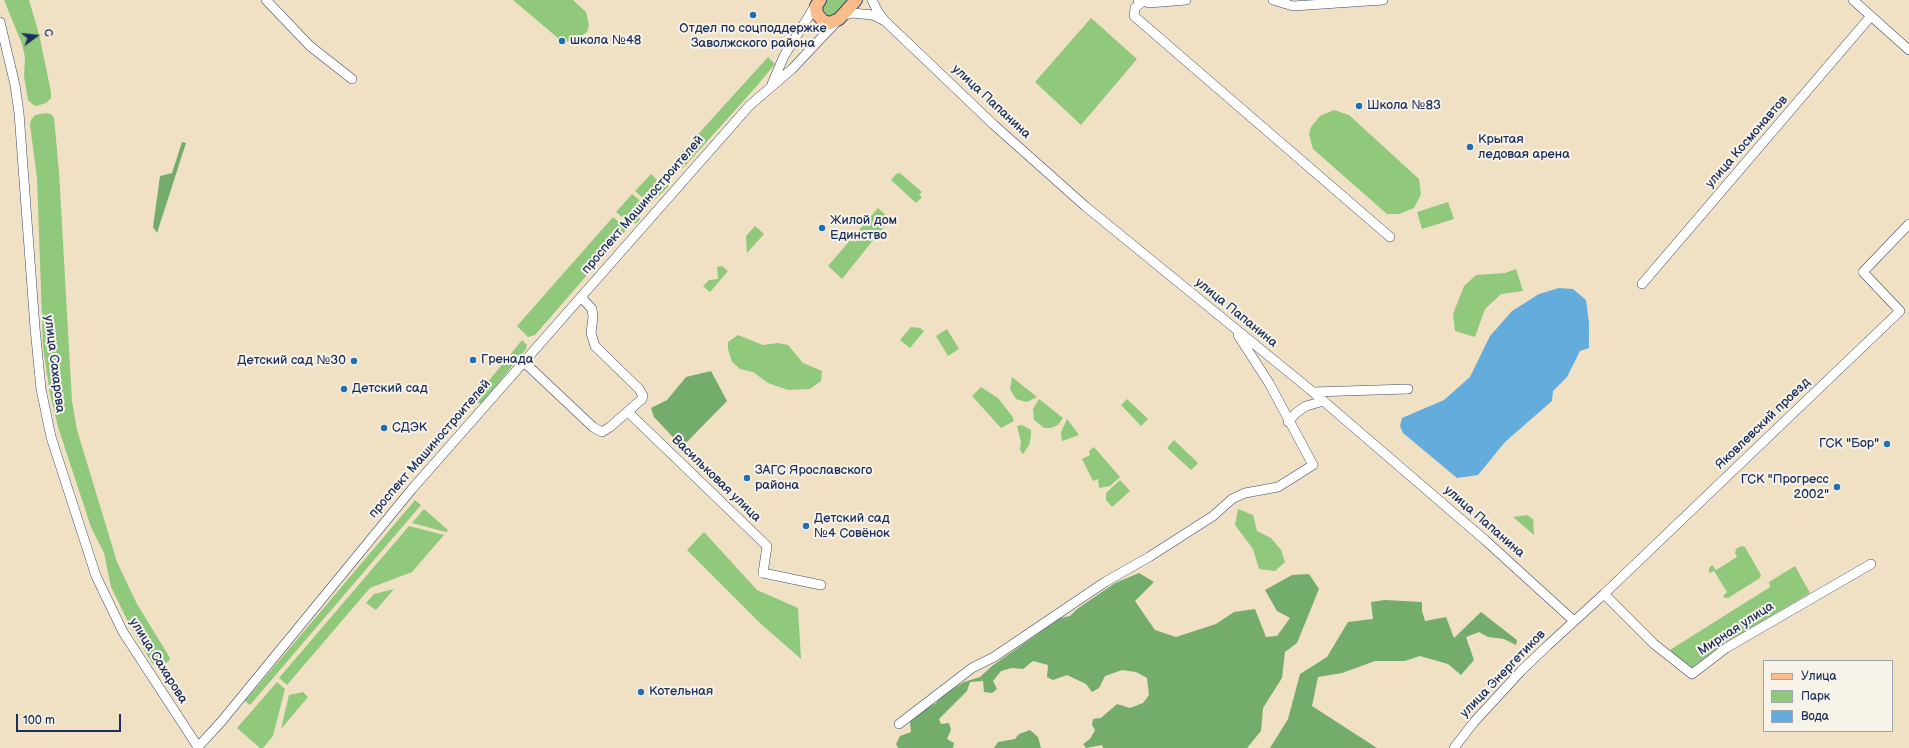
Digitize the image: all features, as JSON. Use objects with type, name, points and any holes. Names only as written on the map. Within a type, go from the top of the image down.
[{"type":"main road","name":"проспект Машиностроителей","points":[[819,1],[816,12],[823,21],[833,23],[841,17],[856,0]]},
{"type":"street","points":[[266,0],[310,46],[352,79]]},
{"type":"street","name":"улица Папанина","points":[[872,0],[878,12],[885,21],[994,125],[1084,206],[1324,401],[1485,540],[1574,621]]},
{"type":"street","points":[[1186,0],[1149,3],[1140,1],[1135,8],[1134,16],[1390,237]]},
{"type":"street","points":[[1273,0],[1294,6],[1384,0]]},
{"type":"street","points":[[1853,0],[1909,50]]},
{"type":"street","name":"проспект Машиностроителей","points":[[771,85],[784,56],[819,1]]},
{"type":"street","name":"улица Папанина","points":[[841,17],[854,13],[873,15],[885,21]]},
{"type":"street","name":"улица Космонавтов","points":[[1642,284],[1871,16]]},
{"type":"street","name":"проспект Машиностроителей","points":[[198,748],[412,489],[750,105],[771,85],[796,65],[841,17]]},
{"type":"street","name":"улица Сахарова","points":[[0,22],[15,85],[19,113],[41,389],[51,437],[96,576],[123,632],[198,748]]},
{"type":"street","name":"Яковлевский проезд","points":[[1604,594],[1900,311],[1863,272],[1909,224]]},
{"type":"street","points":[[524,362],[555,390],[592,428],[602,432],[642,400],[642,392],[595,346],[591,333],[593,317],[592,309],[581,297]]},
{"type":"street","points":[[899,724],[972,668],[994,657],[1105,582],[1149,557],[1213,516],[1232,499],[1244,493],[1278,488],[1313,465],[1288,422],[1269,383],[1234,329]]},
{"type":"street","points":[[1313,392],[1408,389]]},
{"type":"street","points":[[1288,422],[1296,413],[1306,406],[1324,401]]},
{"type":"street","name":"Васильковая улица","points":[[628,412],[767,546],[763,573],[821,585]]},
{"type":"street","name":"Мирная улица","points":[[1604,594],[1654,644],[1692,674],[1726,648],[1871,564]]},
{"type":"street","points":[[1574,621],[1604,594]]},
{"type":"street","name":"улица Энергетиков","points":[[1454,748],[1474,722],[1501,692],[1574,621]]},
{"type":"green space","points":[[4,0],[29,0],[39,34],[51,92],[51,98],[46,103],[36,106],[28,100],[24,76],[25,57],[22,44]]},
{"type":"green space","points":[[513,0],[573,0],[586,12],[589,25],[587,32],[574,41],[565,42],[559,39]]},
{"type":"green space","points":[[826,0],[849,0],[835,15],[829,18],[822,12],[822,6]]},
{"type":"green space","points":[[1091,18],[1137,59],[1081,125],[1035,82]]},
{"type":"green space","points":[[768,57],[775,64],[684,167],[680,168],[672,163]]},
{"type":"green space","points":[[1334,110],[1349,115],[1419,179],[1421,194],[1414,208],[1399,214],[1387,214],[1313,149],[1309,134],[1311,127],[1320,116]]},
{"type":"green space","points":[[46,113],[51,114],[54,118],[59,172],[72,401],[77,430],[117,562],[137,604],[170,658],[169,661],[158,668],[152,663],[130,626],[111,587],[104,553],[91,527],[58,427],[50,394],[43,347],[37,178],[30,125],[31,120],[35,115]]},
{"type":"green space","points":[[182,142],[186,143],[157,233],[153,227],[160,176],[172,173]]},
{"type":"green space","points":[[900,173],[922,192],[919,195],[922,197],[916,203],[891,180],[896,174]]},
{"type":"green space","points":[[651,174],[659,182],[662,180],[669,186],[650,204],[635,191]]},
{"type":"green space","points":[[632,194],[648,207],[639,217],[640,219],[637,223],[630,224],[616,212]]},
{"type":"green space","points":[[1448,202],[1454,219],[1422,229],[1417,212]]},
{"type":"green space","points":[[878,208],[890,219],[842,279],[828,266]]},
{"type":"green space","points":[[613,217],[627,229],[535,335],[528,337],[517,326]]},
{"type":"green space","points":[[755,226],[764,234],[747,253],[746,236]]},
{"type":"green space","points":[[722,266],[728,271],[710,292],[703,286],[709,280],[718,279],[717,267]]},
{"type":"green space","points":[[1516,269],[1523,291],[1501,294],[1485,309],[1475,337],[1455,331],[1453,314],[1464,286],[1476,275],[1505,273]]},
{"type":"green space","points":[[911,327],[920,328],[924,331],[910,348],[900,340]]},
{"type":"green space","points":[[947,329],[959,349],[948,356],[936,336]]},
{"type":"green space","points":[[738,335],[763,345],[778,343],[788,345],[803,363],[822,371],[821,381],[810,389],[788,390],[768,383],[753,372],[740,369],[732,362],[728,349],[728,342]]},
{"type":"green space","points":[[522,340],[527,345],[526,349],[482,403],[478,403],[474,399]]},
{"type":"green space","points":[[711,371],[727,401],[682,447],[654,417],[651,408],[667,400],[686,377]]},
{"type":"green space","points":[[1012,377],[1037,397],[1027,402],[1016,399],[1010,389]]},
{"type":"green space","points":[[981,387],[998,398],[1012,416],[1014,421],[1001,428],[972,396]]},
{"type":"green space","points":[[1039,399],[1063,418],[1058,425],[1051,428],[1044,428],[1034,420],[1033,409]]},
{"type":"green space","points":[[1127,399],[1148,419],[1141,426],[1121,405]]},
{"type":"green space","points":[[1067,419],[1079,435],[1062,441],[1061,432]]},
{"type":"green space","points":[[1022,425],[1031,430],[1029,445],[1023,454],[1020,450],[1021,442],[1017,426]]},
{"type":"green space","points":[[1174,440],[1198,463],[1191,470],[1167,448]]},
{"type":"green space","points":[[1094,447],[1120,477],[1110,486],[1099,488],[1098,479],[1093,481],[1082,459],[1090,455],[1089,451]]},
{"type":"green space","points":[[1120,480],[1130,491],[1112,507],[1106,500],[1106,493]]},
{"type":"green space","points":[[415,500],[421,505],[250,705],[245,701]]},
{"type":"green space","points":[[424,509],[448,530],[446,532],[412,523]]},
{"type":"green space","points":[[1238,509],[1253,515],[1257,531],[1271,538],[1281,550],[1285,562],[1275,571],[1259,569],[1253,549],[1235,525]]},
{"type":"green space","points":[[1527,515],[1533,519],[1534,535],[1513,517]]},
{"type":"green space","points":[[409,526],[444,535],[412,572],[370,588],[287,685],[279,678]]},
{"type":"green space","points":[[704,532],[757,590],[798,608],[801,659],[761,624],[687,550]]},
{"type":"green space","points":[[1741,546],[1745,547],[1761,575],[1760,578],[1728,598],[1725,598],[1723,596],[1727,592],[1714,571],[1709,573],[1709,568],[1712,565],[1716,570],[1737,557],[1735,553],[1736,549]]},
{"type":"green space","points":[[1795,566],[1810,593],[1724,644],[1690,669],[1670,650],[1770,587],[1769,582]]},
{"type":"green space","points":[[1139,573],[1154,582],[1135,601],[1155,630],[1176,637],[1216,624],[1234,612],[1255,609],[1266,637],[1277,636],[1290,618],[1277,611],[1265,590],[1292,575],[1309,574],[1319,589],[1297,643],[1285,652],[1282,678],[1263,708],[1261,731],[1247,748],[1103,748],[1102,745],[1086,748],[1083,744],[1090,739],[1095,730],[1092,725],[1093,719],[1101,718],[1117,704],[1130,708],[1143,703],[1149,695],[1147,678],[1136,672],[1122,670],[1105,676],[1099,688],[1092,692],[1086,684],[1067,675],[1053,680],[1047,677],[1048,665],[1033,661],[1023,669],[1012,668],[1001,671],[993,681],[997,689],[992,693],[984,692],[983,681],[970,682],[967,691],[939,719],[941,724],[949,723],[951,730],[947,739],[954,743],[953,748],[898,748],[896,744],[900,736],[911,732],[910,723],[914,713],[924,706],[935,704],[944,694],[964,682],[980,677],[992,666],[1060,618],[1070,616],[1077,609],[1115,583]]},
{"type":"green space","points":[[394,589],[376,610],[366,603],[374,594]]},
{"type":"green space","points":[[1385,600],[1422,602],[1422,611],[1425,621],[1446,617],[1454,638],[1481,612],[1517,640],[1516,645],[1504,639],[1488,637],[1479,632],[1466,637],[1474,660],[1461,675],[1448,664],[1420,656],[1405,661],[1375,661],[1342,673],[1318,677],[1312,706],[1377,748],[1270,748],[1288,719],[1300,674],[1327,657],[1348,622],[1373,619],[1371,602]]},
{"type":"green space","points":[[277,682],[285,689],[273,736],[263,748],[260,748],[237,728]]},
{"type":"green space","points":[[303,692],[308,697],[281,729],[289,695]]},
{"type":"green space","points":[[1030,730],[1038,737],[1041,748],[994,748],[998,742],[1015,739],[1019,734]]},
{"type":"water","points":[[1559,288],[1573,289],[1586,300],[1589,323],[1589,348],[1580,351],[1567,377],[1553,391],[1552,401],[1505,442],[1478,475],[1457,478],[1403,433],[1400,426],[1402,418],[1444,400],[1470,377],[1490,336],[1512,311],[1539,294]]},
{"type":"place","name":"Отдел по соцподдержке Заволжского района","points":[[753,15]]},
{"type":"place","name":"школа №48","points":[[562,41]]},
{"type":"place","name":"Школа №83","points":[[1359,106]]},
{"type":"place","name":"Крытая ледовая арена","points":[[1470,147]]},
{"type":"place","name":"Жилой дом Единство","points":[[822,228]]},
{"type":"place","name":"Гренада","points":[[473,360]]},
{"type":"place","name":"Детский сад №30","points":[[354,361]]},
{"type":"place","name":"Детский сад","points":[[344,389]]},
{"type":"place","name":"СДЭК","points":[[384,428]]},
{"type":"place","name":"ГСК \"Бор\"","points":[[1887,444]]},
{"type":"place","name":"ЗАГС Ярославского района","points":[[747,478]]},
{"type":"place","name":"ГСК \"Прогресс 2002\"","points":[[1837,487]]},
{"type":"place","name":"Детский сад №4 Совёнок","points":[[806,526]]},
{"type":"place","name":"Котельная","points":[[641,692]]}]
